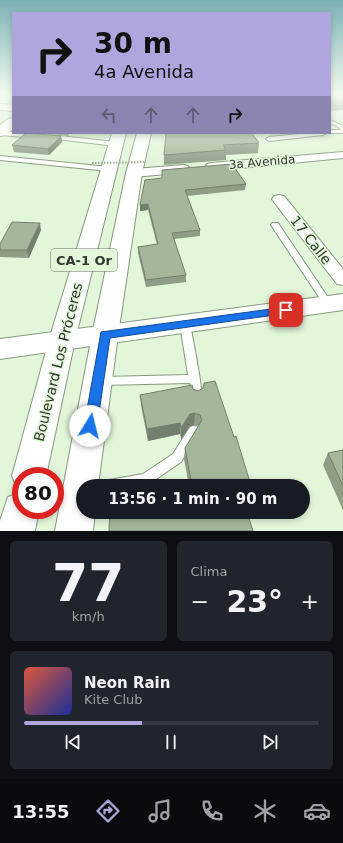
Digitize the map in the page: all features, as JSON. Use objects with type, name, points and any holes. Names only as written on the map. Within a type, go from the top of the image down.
[{"type":"main road","points":[[0,133],[12,123]]},
{"type":"main road","name":"CA-1 Or","points":[[82,479],[105,335],[140,168],[144,134]]},
{"type":"main road","name":"Boulevard Los Próceres","points":[[31,467],[62,340],[117,138]]},
{"type":"main road","points":[[0,349],[336,303]]},
{"type":"main road","name":"CA-1 Or","points":[[74,531],[76,518]]},
{"type":"main road","points":[[16,531],[19,519]]},
{"type":"street","name":"3a Avenida","points":[[140,168],[343,155]]},
{"type":"street","name":"17 Calle","points":[[279,199],[343,280]]},
{"type":"lane","points":[[331,121],[339,125],[343,130],[331,132]]},
{"type":"lane","points":[[0,133],[12,133]]},
{"type":"lane","points":[[269,139],[314,134]]},
{"type":"lane","points":[[46,137],[92,139],[117,138]]},
{"type":"lane","points":[[0,158],[109,169]]},
{"type":"lane","points":[[275,225],[336,303]]},
{"type":"lane","points":[[185,324],[197,396]]},
{"type":"lane","points":[[97,381],[195,379]]},
{"type":"lane","points":[[146,479],[177,458],[194,432]]},
{"type":"path","points":[[92,163],[140,168]]},
{"type":"building","points":[[25,134],[61,136],[48,149],[12,145]]},
{"type":"building","points":[[166,134],[253,134],[259,143],[223,145],[226,150],[164,155]]},
{"type":"building","points":[[232,164],[246,184],[185,190],[200,230],[172,233],[186,275],[146,280],[138,247],[158,244],[148,204],[140,205],[145,180],[162,178],[162,170]]},
{"type":"building","points":[[12,222],[40,223],[27,250],[0,250],[0,244]]},
{"type":"building","points":[[215,381],[234,437],[236,436],[249,479],[191,479],[185,448],[202,420],[200,415],[195,413],[190,414],[181,428],[180,423],[147,429],[140,395],[192,385],[193,389],[198,391],[203,388],[204,383]]},
{"type":"building","points":[[343,450],[343,486],[328,453]]},
{"type":"building","points":[[110,519],[249,519],[253,531],[109,531]]},
{"type":"route","points":[[90,426],[105,335],[286,310]]}]
